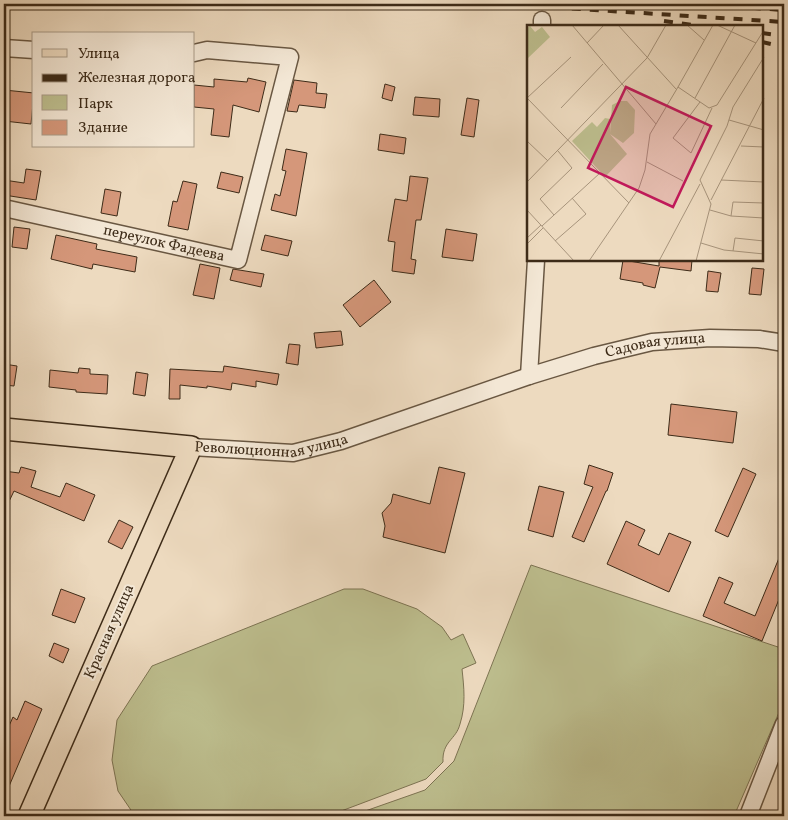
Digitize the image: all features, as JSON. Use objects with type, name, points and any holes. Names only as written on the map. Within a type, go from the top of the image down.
[{"type":"main road","name":"Революционная улица","points":[[4,429],[191,447]]},
{"type":"main road","name":"Красная улица","points":[[29,816],[191,447]]},
{"type":"street","points":[[4,48],[32,50]]},
{"type":"street","name":"переулок Фадеева","points":[[4,208],[238,260],[290,57],[207,50],[195,54]]},
{"type":"street","points":[[529,376],[536,261]]},
{"type":"street","name":"Садовая улица","points":[[529,376],[594,356],[652,342],[710,338],[759,339],[784,343]]},
{"type":"street","name":"Революционная улица","points":[[191,447],[293,453],[341,441],[529,376]]},
{"type":"street","points":[[748,816],[784,724]]},
{"type":"green space","points":[[531,565],[784,649],[784,701],[734,816],[351,816],[425,790],[454,761]]},
{"type":"green space","points":[[344,589],[363,589],[417,609],[442,627],[451,640],[463,634],[476,663],[462,669],[464,696],[462,717],[456,734],[445,749],[443,762],[426,779],[328,816],[135,816],[118,791],[112,760],[117,720],[152,666]]},
{"type":"building","points":[[248,78],[266,82],[259,112],[233,105],[229,137],[211,135],[214,109],[195,107],[195,85],[214,87],[214,79],[247,82]]},
{"type":"building","points":[[294,80],[317,83],[316,93],[327,94],[325,108],[299,105],[297,112],[287,111]]},
{"type":"building","points":[[385,84],[395,87],[392,101],[382,98]]},
{"type":"building","points":[[4,90],[32,93],[31,124],[4,121]]},
{"type":"building","points":[[415,97],[440,99],[439,117],[413,115]]},
{"type":"building","points":[[467,98],[479,100],[474,137],[461,135]]},
{"type":"building","points":[[380,134],[406,138],[404,154],[378,150]]},
{"type":"building","points":[[286,149],[307,153],[296,216],[271,210],[275,194],[280,196],[286,171],[282,170]]},
{"type":"building","points":[[26,169],[41,171],[36,200],[4,195],[4,180],[24,183]]},
{"type":"building","points":[[221,172],[243,177],[239,193],[217,188]]},
{"type":"building","points":[[410,176],[428,178],[421,220],[416,220],[411,259],[416,260],[414,274],[392,271],[395,242],[388,241],[395,199],[407,201]]},
{"type":"building","points":[[183,181],[197,184],[188,230],[168,226],[173,201],[177,202]]},
{"type":"building","points":[[105,189],[121,192],[117,216],[101,213]]},
{"type":"building","points":[[14,227],[30,229],[27,249],[12,247]]},
{"type":"building","points":[[446,229],[477,234],[473,261],[442,257]]},
{"type":"building","points":[[56,235],[97,244],[96,249],[137,257],[135,272],[93,264],[92,269],[51,259]]},
{"type":"building","points":[[265,235],[292,241],[288,256],[261,250]]},
{"type":"building","points":[[623,261],[659,266],[659,261],[692,261],[691,271],[660,267],[655,288],[643,285],[643,283],[620,279]]},
{"type":"building","points":[[200,264],[220,268],[214,299],[193,295]]},
{"type":"building","points":[[752,268],[764,269],[761,295],[749,294]]},
{"type":"building","points":[[233,269],[264,274],[261,287],[230,280]]},
{"type":"building","points":[[708,271],[721,273],[718,292],[706,291]]},
{"type":"building","points":[[374,280],[391,302],[360,327],[343,305]]},
{"type":"building","points":[[341,331],[343,345],[316,348],[314,333]]},
{"type":"building","points":[[289,344],[300,345],[298,365],[286,363]]},
{"type":"building","points":[[4,364],[17,366],[14,386],[4,385]]},
{"type":"building","points":[[224,366],[279,374],[277,385],[256,381],[256,387],[232,383],[231,390],[207,386],[207,388],[180,385],[180,399],[169,399],[170,369],[223,372]]},
{"type":"building","points":[[79,368],[90,369],[90,374],[108,375],[107,394],[76,392],[76,390],[49,387],[50,370],[78,373]]},
{"type":"building","points":[[136,372],[148,374],[145,396],[133,394]]},
{"type":"building","points":[[671,404],[737,412],[733,443],[668,435]]},
{"type":"building","points":[[589,465],[613,473],[584,542],[572,537],[593,487],[584,484]]},
{"type":"building","points":[[21,467],[36,471],[31,487],[60,497],[66,483],[95,495],[84,521],[14,491],[4,512],[4,471],[19,473]]},
{"type":"building","points":[[439,467],[465,473],[445,553],[383,537],[385,526],[382,513],[391,503],[393,494],[430,504]]},
{"type":"building","points":[[743,468],[756,474],[728,537],[715,531]]},
{"type":"building","points":[[539,486],[564,492],[553,537],[528,530]]},
{"type":"building","points":[[119,520],[133,527],[122,549],[108,542]]},
{"type":"building","points":[[626,521],[645,530],[638,545],[659,555],[669,533],[691,542],[669,592],[607,564]]},
{"type":"building","points":[[784,546],[784,587],[762,641],[703,616],[719,577],[733,583],[724,603],[755,616]]},
{"type":"building","points":[[61,589],[85,598],[75,623],[52,615]]},
{"type":"building","points":[[54,643],[69,649],[63,663],[49,656]]},
{"type":"building","points":[[25,701],[42,709],[4,798],[4,737],[13,717],[17,720]]},
{"type":"railway","points":[[500,4],[784,22]]},
{"type":"railway","points":[[698,4],[784,10]]},
{"type":"railway","points":[[664,21],[692,25]]},
{"type":"railway","points":[[763,33],[784,36]]},
{"type":"railway","points":[[763,42],[784,47]]}]
